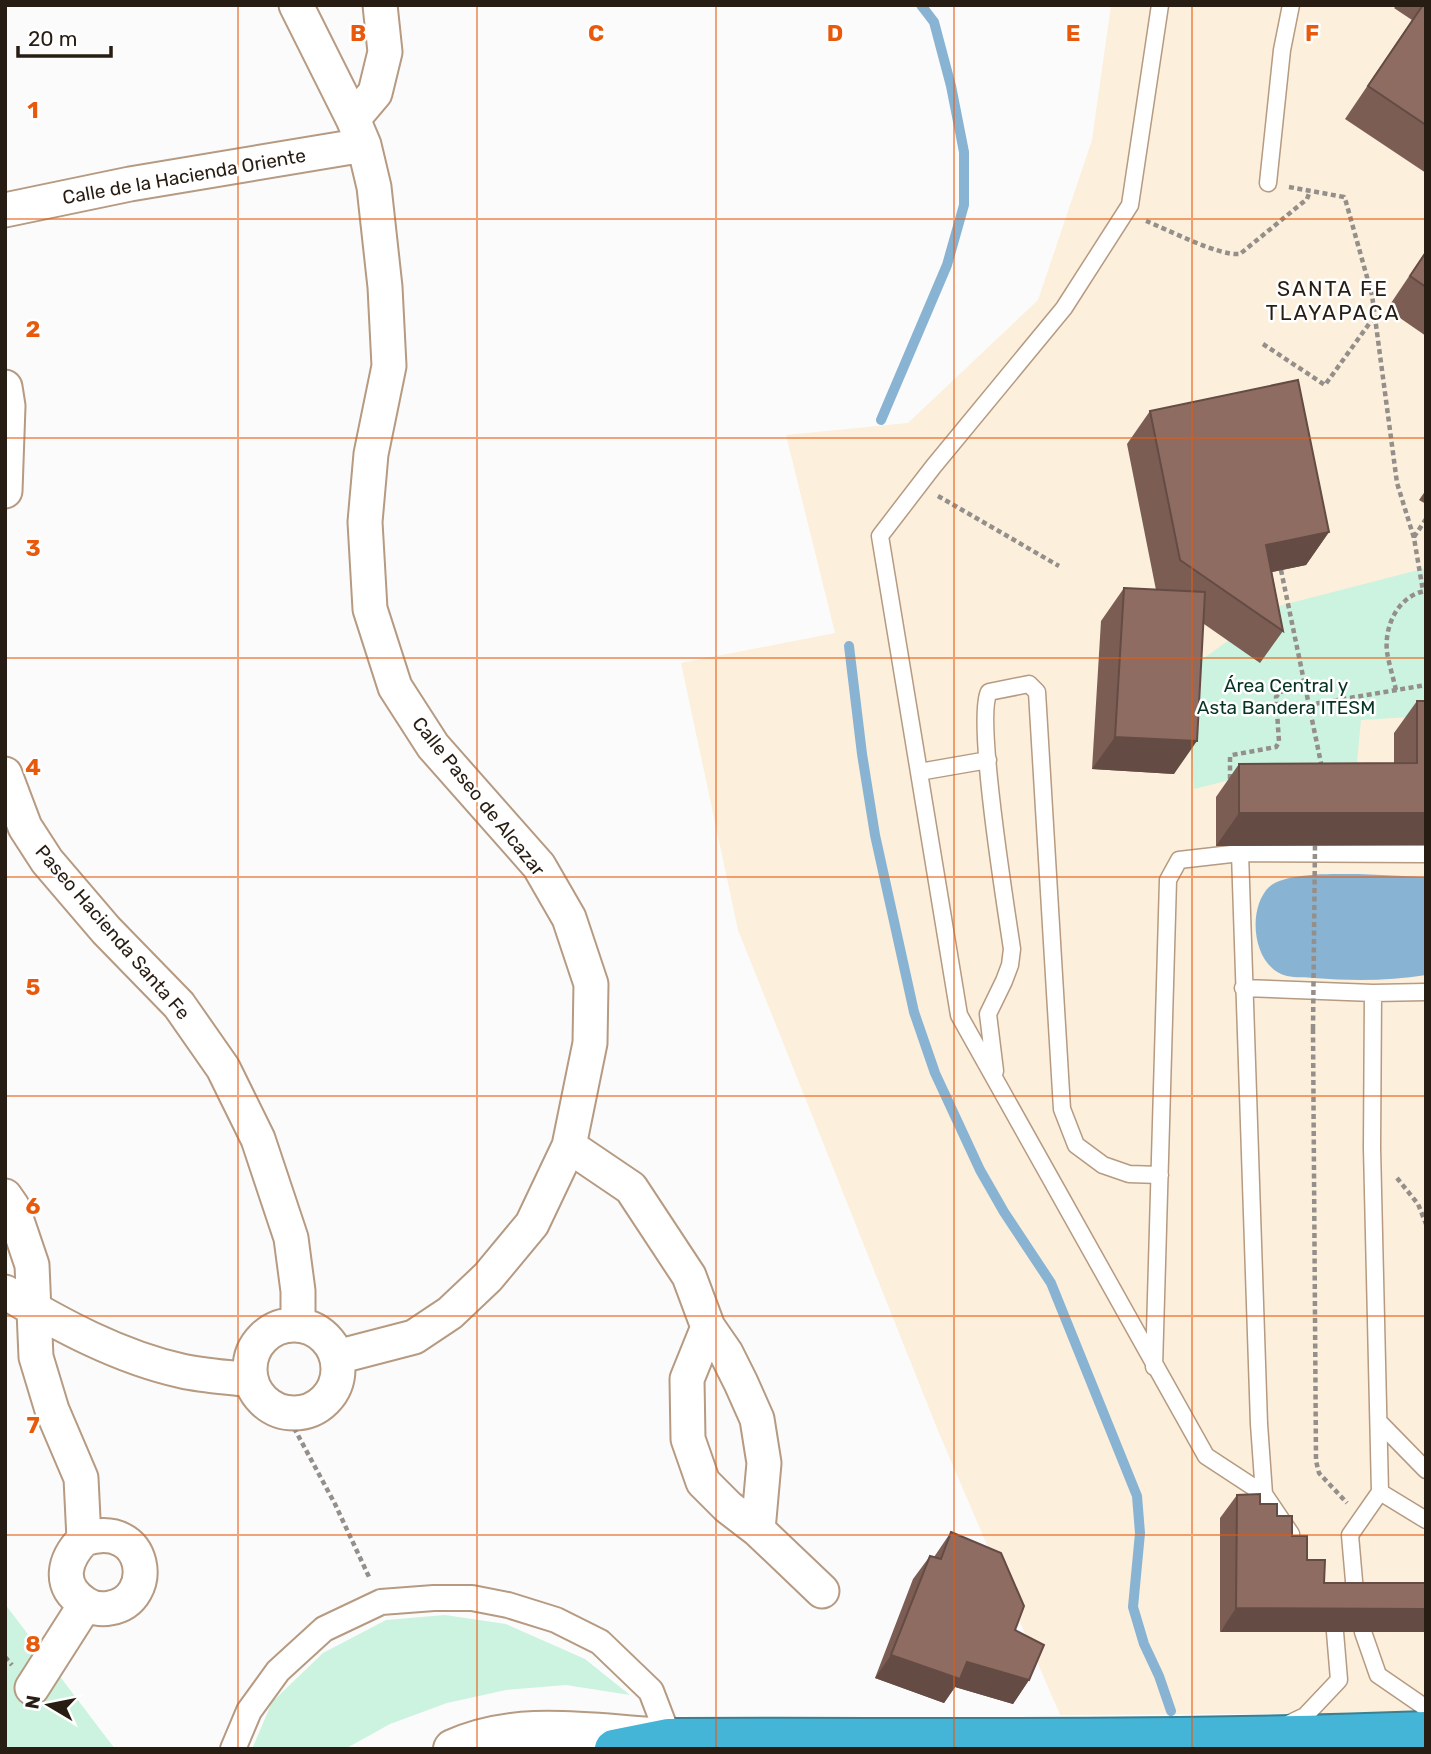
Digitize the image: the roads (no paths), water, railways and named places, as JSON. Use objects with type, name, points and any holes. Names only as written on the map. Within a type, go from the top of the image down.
[{"type":"highway","points":[[614,1749],[669,1738],[1261,1737],[1426,1731]]},
{"type":"main road","points":[[453,1749],[471,1741],[530,1729],[669,1738]]},
{"type":"street","name":"Calle Paseo de Alcazar","points":[[296,5],[358,132],[374,187],[385,287],[389,366],[371,454],[365,522],[370,609],[395,687],[433,746],[539,866],[569,918],[591,984],[590,1043],[569,1146],[532,1224],[488,1277],[450,1313],[414,1337],[337,1357]]},
{"type":"street","points":[[358,132],[375,93],[385,52],[380,5]]},
{"type":"street","name":"Calle de la Hacienda Oriente","points":[[5,210],[358,132]]},
{"type":"street","points":[[5,387],[8,406],[5,491]]},
{"type":"street","name":"Paseo Hacienda Santa Fe","points":[[5,774],[25,827],[47,861],[106,930],[179,1005],[223,1068],[258,1139],[291,1238],[299,1291],[298,1324]]},
{"type":"street","points":[[569,1146],[631,1188],[688,1276],[708,1326],[726,1353],[757,1419],[764,1463],[758,1530]]},
{"type":"street","points":[[5,1196],[12,1206],[32,1265],[19,1301],[52,1410],[81,1478],[84,1539]]},
{"type":"street","points":[[19,1301],[127,1355],[183,1371],[251,1380]]},
{"type":"street","points":[[298,1324],[315,1329],[329,1341],[337,1357],[338,1375],[332,1392],[320,1405],[304,1412],[286,1413],[270,1407],[258,1395],[251,1380],[250,1363],[256,1347],[267,1334],[281,1326],[298,1324]]},
{"type":"street","points":[[708,1326],[687,1379],[688,1439],[703,1482],[822,1591]]},
{"type":"street","points":[[98,1534],[111,1535],[123,1540],[137,1555],[139,1581],[134,1593],[114,1608],[85,1605],[75,1597],[68,1586],[67,1562],[73,1550],[84,1539],[98,1534]]},
{"type":"street","points":[[233,1749],[249,1711],[278,1671],[324,1629],[381,1602],[434,1598],[472,1598],[508,1605],[556,1620],[600,1642],[651,1691],[669,1738]]},
{"type":"street","points":[[32,1688],[85,1605]]},
{"type":"lane","points":[[1160,5],[1130,205],[1064,307],[880,536],[959,1015],[1154,1368],[1206,1456],[1265,1494],[1301,1549]]},
{"type":"lane","points":[[1268,183],[1282,50],[1291,5]]},
{"type":"lane","points":[[996,1078],[988,1014],[1004,981],[1012,949],[988,760],[985,703],[989,692],[1029,684],[1034,686],[1037,692],[1062,1109],[1076,1145],[1103,1165],[1129,1174],[1160,1175]]},
{"type":"lane","points":[[919,772],[988,760]]},
{"type":"lane","points":[[1154,1368],[1168,880],[1180,860],[1240,853],[1426,854]]},
{"type":"lane","points":[[1240,853],[1259,1424],[1265,1494]]},
{"type":"lane","points":[[1243,988],[1373,993],[1426,992]]},
{"type":"lane","points":[[1357,1606],[1350,1535],[1380,1492],[1372,1148],[1373,993]]},
{"type":"lane","points":[[1379,1422],[1426,1470]]},
{"type":"lane","points":[[1380,1492],[1426,1520]]},
{"type":"lane","points":[[1261,1737],[1305,1716],[1339,1680],[1335,1632]]},
{"type":"lane","points":[[1363,1632],[1378,1675],[1426,1707]]},
{"type":"water","points":[[1358,874],[1426,877],[1426,975],[1342,980],[1290,977],[1276,971],[1260,950],[1257,937],[1257,909],[1269,887],[1298,876]]},
{"type":"waterway","points":[[881,420],[947,265],[964,205],[964,152],[951,86],[934,22],[921,5]]},
{"type":"waterway","points":[[849,646],[875,835],[914,1012],[935,1073],[980,1170],[1051,1283],[1137,1496],[1140,1533],[1133,1607],[1144,1644],[1171,1711]]},
{"type":"district","name":"SANTA FE TLAYAPACA","points":[[1333,301]]},
{"type":"park label","name":"Área Central y Asta Bandera ITESM","points":[[1286,696]]}]
